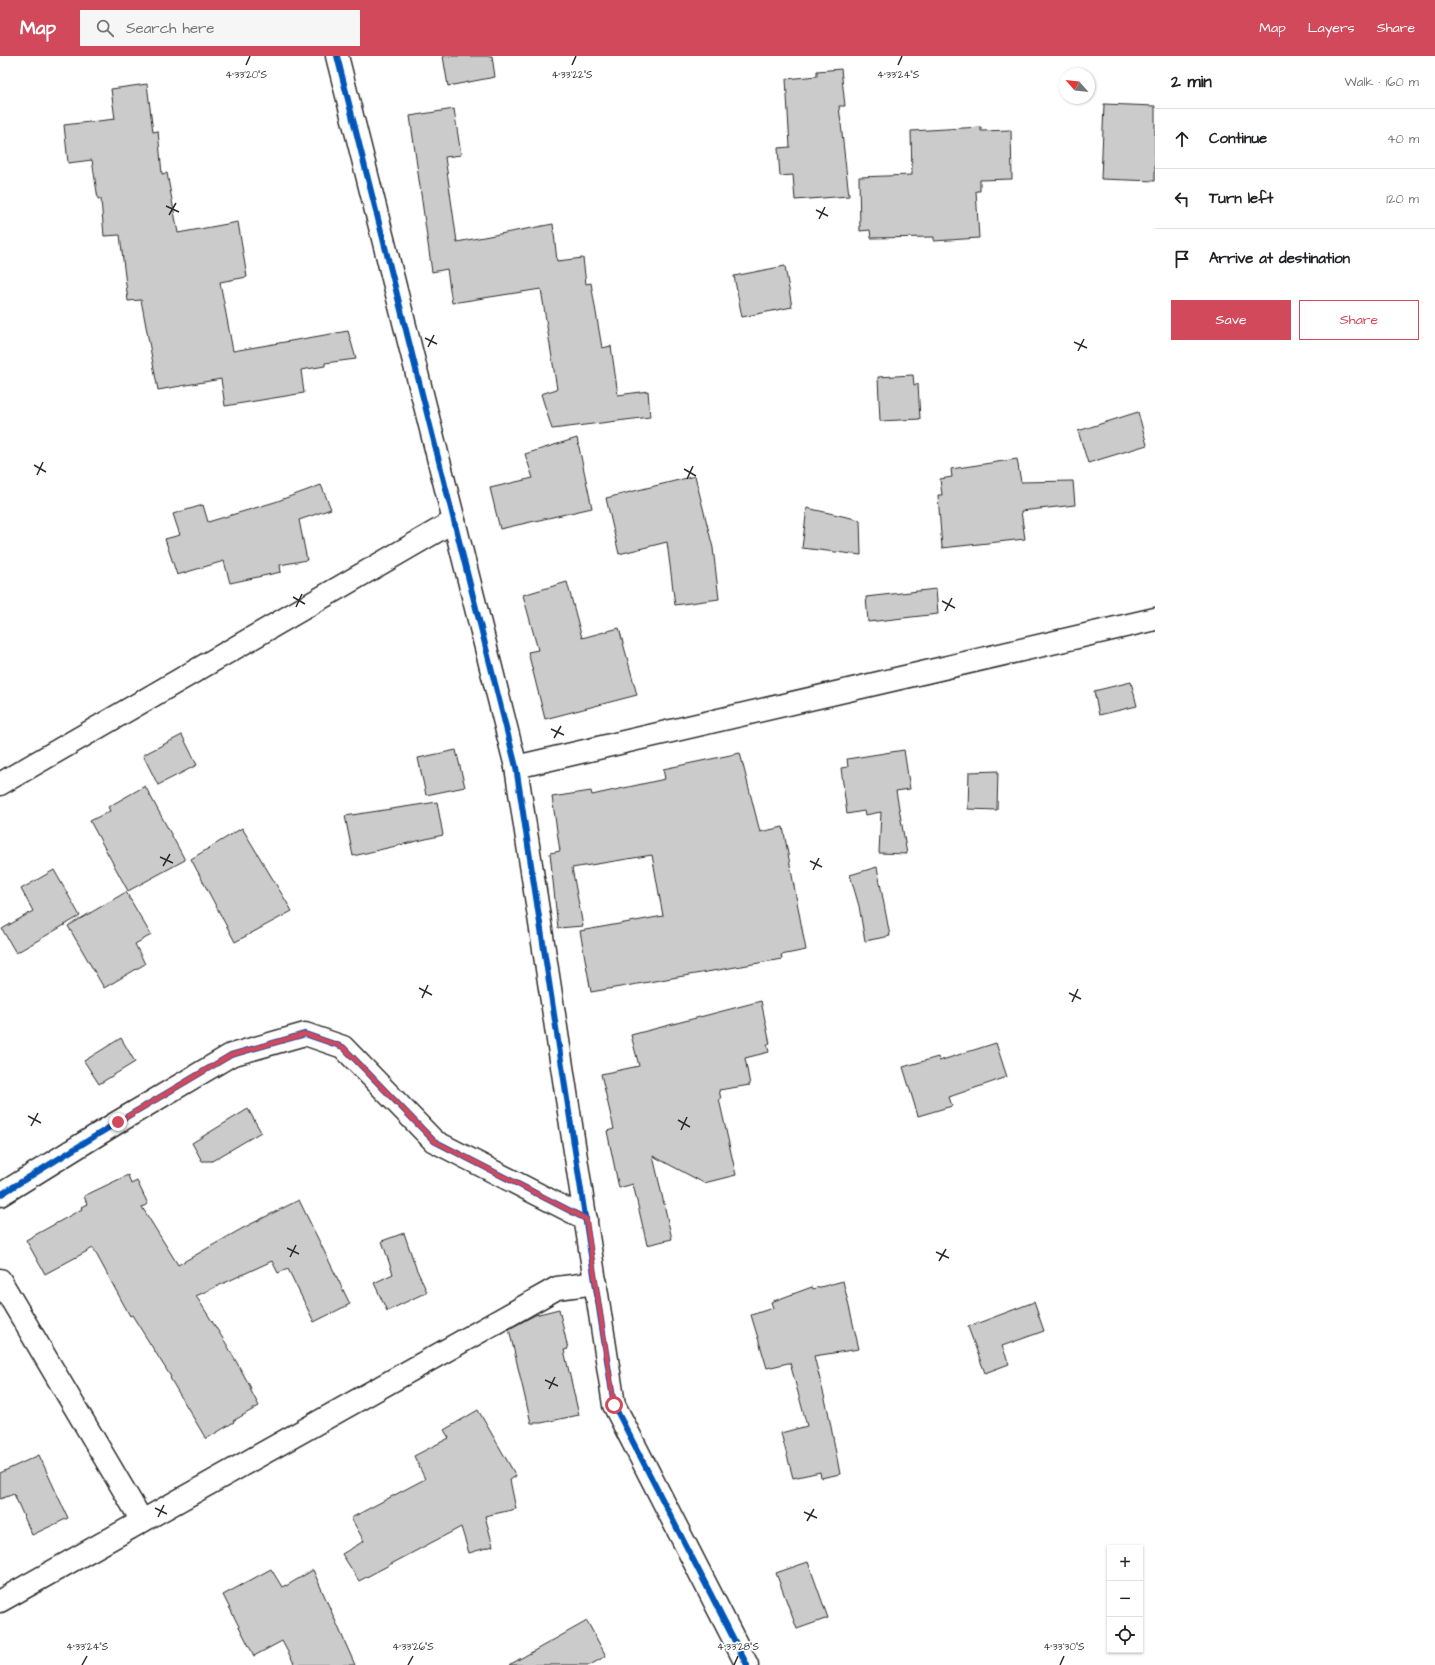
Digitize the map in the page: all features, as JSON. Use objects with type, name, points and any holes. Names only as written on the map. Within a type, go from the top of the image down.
[{"type":"street","points":[[336,56],[516,768],[614,1405],[747,1665]]},
{"type":"street","points":[[0,784],[454,521]]},
{"type":"street","points":[[516,768],[1155,619]]},
{"type":"street","points":[[0,1196],[118,1122],[231,1055],[305,1034],[343,1047],[434,1141],[586,1219]]},
{"type":"street","points":[[0,1280],[142,1521]]},
{"type":"street","points":[[0,1601],[557,1288],[596,1283]]},
{"type":"building","points":[[443,56],[492,56],[495,77],[448,86]]},
{"type":"building","points":[[841,69],[845,106],[839,106],[849,196],[795,200],[793,175],[780,176],[778,148],[790,147],[786,79],[817,76],[817,71]]},
{"type":"building","points":[[147,84],[153,132],[158,131],[162,174],[167,173],[178,233],[238,222],[247,277],[220,282],[233,351],[348,331],[356,359],[325,363],[325,366],[301,370],[304,393],[225,406],[221,379],[158,390],[141,300],[128,301],[120,235],[104,236],[101,199],[98,199],[92,160],[68,163],[64,125],[115,119],[111,89]]},
{"type":"building","points":[[1104,104],[1155,106],[1155,181],[1101,179]]},
{"type":"building","points":[[454,109],[461,155],[445,157],[457,242],[553,224],[557,261],[583,258],[586,284],[591,283],[602,348],[611,346],[618,395],[648,391],[650,417],[552,429],[541,394],[557,389],[541,289],[452,303],[447,269],[432,272],[410,116]]},
{"type":"building","points":[[981,127],[981,131],[1011,130],[1012,179],[980,180],[980,191],[976,191],[979,238],[934,241],[934,237],[871,238],[870,230],[860,231],[859,177],[912,175],[911,131]]},
{"type":"building","points":[[785,266],[792,307],[742,317],[734,276]]},
{"type":"building","points":[[913,375],[914,385],[918,384],[920,419],[880,421],[878,377]]},
{"type":"building","points":[[1138,412],[1147,445],[1088,463],[1078,431]]},
{"type":"building","points":[[577,438],[592,508],[500,529],[490,488],[533,478],[525,454]]},
{"type":"building","points":[[1017,459],[1021,482],[1073,481],[1075,505],[1021,511],[1025,539],[942,548],[938,495],[942,495],[940,479],[952,477],[951,469]]},
{"type":"building","points":[[695,476],[713,548],[719,599],[675,605],[667,542],[619,554],[606,498]]},
{"type":"building","points":[[321,485],[331,509],[299,520],[307,560],[280,565],[281,572],[230,583],[224,561],[177,575],[165,539],[180,535],[173,514],[203,505],[208,522],[275,502]]},
{"type":"building","points":[[807,508],[860,520],[861,555],[802,548]]},
{"type":"building","points":[[567,582],[582,638],[619,628],[637,695],[545,719],[528,652],[538,650],[523,595]]},
{"type":"building","points":[[936,589],[938,614],[868,622],[866,597]]},
{"type":"building","points":[[1131,682],[1137,706],[1099,715],[1094,691]]},
{"type":"building","points":[[182,735],[197,765],[158,785],[143,755]]},
{"type":"building","points":[[456,750],[465,787],[426,795],[418,758]]},
{"type":"building","points":[[904,750],[910,789],[896,791],[907,854],[879,853],[881,812],[865,815],[864,811],[847,814],[841,768],[848,767],[847,759]]},
{"type":"building","points":[[740,753],[760,832],[783,827],[806,950],[781,955],[782,959],[591,992],[580,931],[663,916],[652,855],[572,868],[583,926],[558,928],[550,853],[560,851],[552,797],[591,791],[592,795],[665,779],[663,769]]},
{"type":"building","points":[[998,771],[997,810],[968,809],[969,772]]},
{"type":"building","points":[[145,786],[185,860],[128,891],[90,821],[110,811],[108,807]]},
{"type":"building","points":[[437,802],[443,835],[353,856],[345,816]]},
{"type":"building","points":[[242,828],[292,911],[235,942],[191,859]]},
{"type":"building","points":[[877,867],[890,936],[865,941],[859,906],[850,875]]},
{"type":"building","points":[[54,870],[80,916],[16,953],[2,929],[33,911],[21,889]]},
{"type":"building","points":[[126,892],[151,935],[135,944],[145,964],[104,988],[68,926]]},
{"type":"building","points":[[761,1001],[770,1044],[767,1044],[769,1052],[745,1058],[750,1085],[719,1090],[721,1099],[719,1099],[736,1175],[704,1183],[653,1156],[672,1239],[647,1245],[633,1184],[619,1188],[607,1131],[614,1129],[601,1074],[639,1066],[631,1035]]},
{"type":"building","points":[[121,1038],[135,1062],[99,1084],[84,1061]]},
{"type":"building","points":[[996,1043],[1007,1077],[949,1097],[952,1106],[918,1116],[903,1067],[938,1057],[939,1061]]},
{"type":"building","points":[[248,1109],[261,1132],[212,1161],[202,1161],[192,1143]]},
{"type":"building","points":[[128,1175],[131,1184],[137,1181],[148,1204],[142,1207],[178,1265],[243,1228],[299,1200],[350,1304],[314,1322],[288,1269],[278,1273],[272,1261],[196,1296],[227,1345],[251,1388],[250,1389],[259,1406],[206,1439],[170,1378],[171,1377],[132,1315],[130,1316],[93,1248],[45,1274],[26,1240],[82,1209],[81,1207],[87,1204],[84,1196]]},
{"type":"building","points":[[404,1233],[416,1268],[427,1292],[387,1311],[374,1283],[393,1274],[382,1241]]},
{"type":"building","points":[[843,1281],[859,1349],[814,1356],[828,1411],[840,1474],[821,1478],[820,1472],[793,1478],[781,1433],[807,1426],[790,1363],[767,1368],[751,1315],[773,1308],[771,1302],[812,1287],[813,1289]]},
{"type":"building","points":[[1034,1302],[1044,1331],[1002,1346],[1009,1364],[985,1373],[968,1327]]},
{"type":"building","points":[[559,1309],[568,1349],[564,1350],[579,1415],[541,1423],[531,1423],[509,1329],[535,1315]]},
{"type":"building","points":[[478,1410],[516,1476],[510,1480],[516,1509],[485,1516],[493,1546],[469,1553],[461,1527],[359,1581],[342,1554],[364,1541],[351,1518],[425,1479],[414,1456],[449,1438],[444,1430]]},
{"type":"building","points":[[39,1455],[68,1518],[32,1535],[14,1494],[0,1499],[0,1473]]},
{"type":"building","points":[[808,1562],[828,1618],[797,1629],[776,1573]]},
{"type":"building","points":[[271,1569],[282,1587],[313,1570],[355,1665],[295,1665],[282,1641],[254,1656],[223,1595]]},
{"type":"building","points":[[587,1621],[606,1656],[590,1665],[509,1665]]},
{"type":"cycle path","points":[[337,56],[516,767],[614,1405],[747,1665]]},
{"type":"cycle path","points":[[0,1195],[118,1122],[231,1055],[305,1034],[343,1047],[434,1141],[586,1219]]},
{"type":"route","points":[[118,1122],[231,1055],[305,1034],[343,1047],[434,1141],[586,1219],[614,1405]]}]
